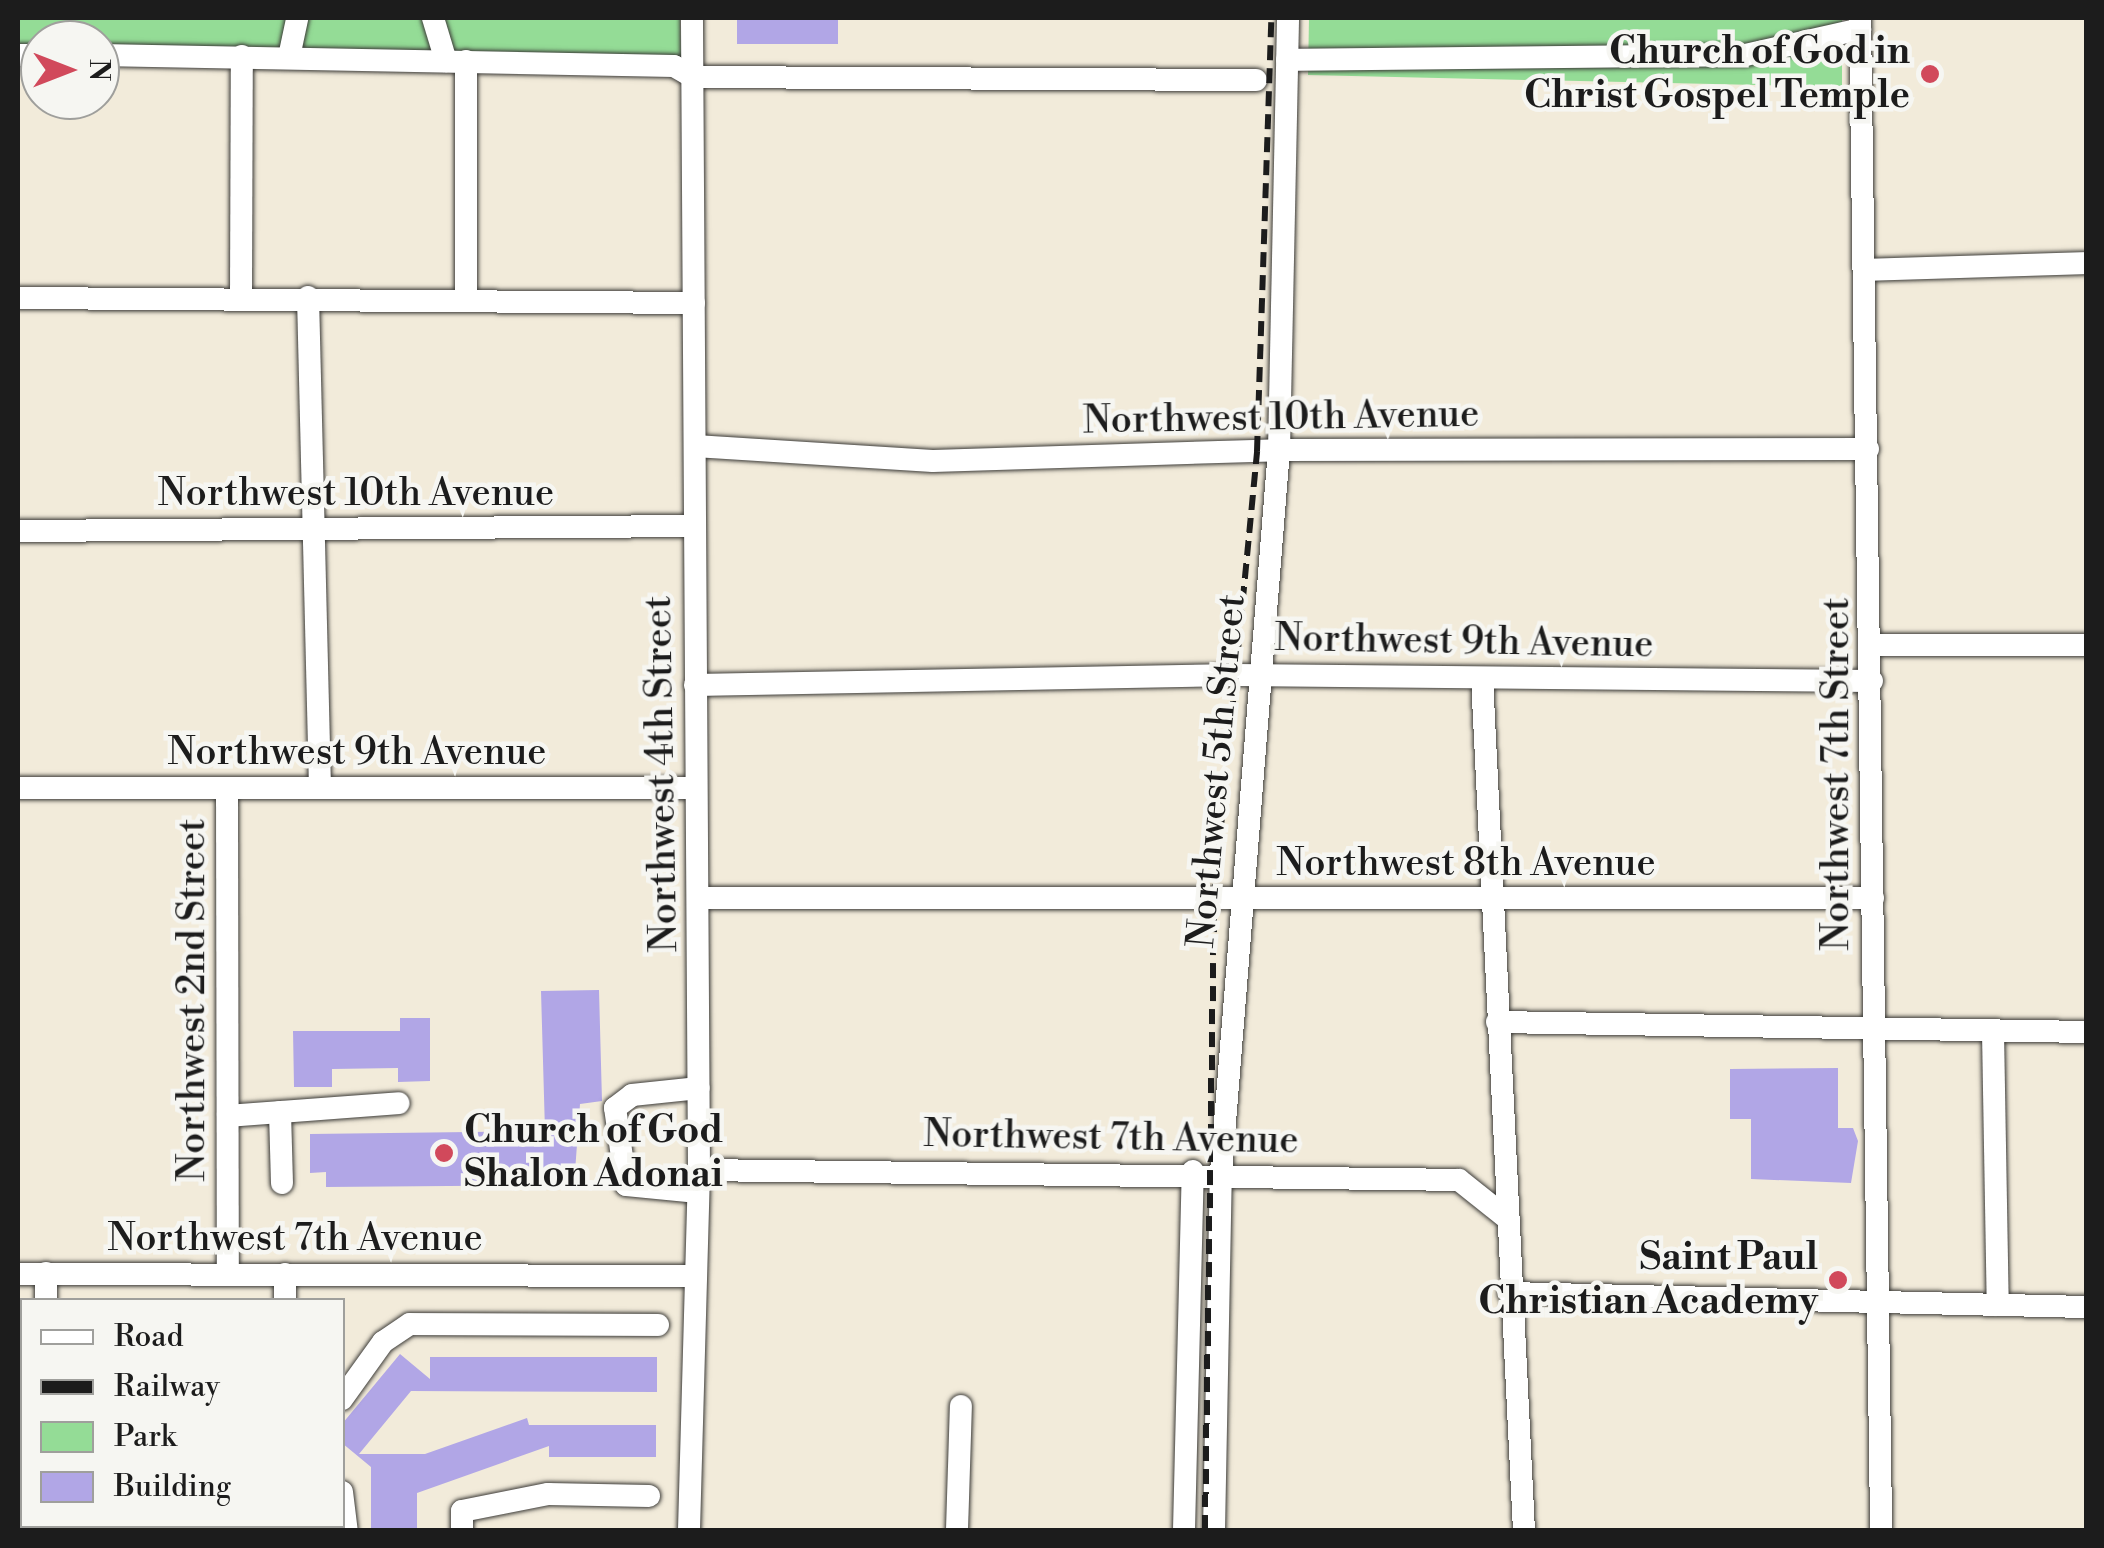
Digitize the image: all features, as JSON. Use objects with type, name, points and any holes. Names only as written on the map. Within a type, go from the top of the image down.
[{"type":"street","points":[[289,57],[298,18]]},
{"type":"street","points":[[433,18],[456,61],[466,300]]},
{"type":"street","name":"Northwest 4th Street","points":[[689,1530],[693,1276],[699,1180],[692,18]]},
{"type":"street","name":"Northwest 5th Street","points":[[1214,1530],[1222,1172],[1238,899],[1264,675],[1280,450],[1288,18]]},
{"type":"street","points":[[1287,60],[1745,55],[1860,23]]},
{"type":"street","name":"Northwest 7th Street","points":[[1860,23],[1873,645],[1881,1530]]},
{"type":"street","points":[[120,55],[674,66],[693,76],[1256,80]]},
{"type":"street","points":[[240,296],[242,56]]},
{"type":"street","points":[[1864,270],[2086,263]]},
{"type":"street","points":[[18,298],[240,296],[694,302]]},
{"type":"street","points":[[308,297],[320,786]]},
{"type":"street","name":"Northwest 10th Avenue","points":[[695,446],[933,462],[1280,450],[1868,449]]},
{"type":"street","name":"Northwest 10th Avenue","points":[[18,531],[695,526]]},
{"type":"street","points":[[1873,645],[2086,646]]},
{"type":"street","name":"Northwest 9th Avenue","points":[[695,684],[1264,675],[1872,680]]},
{"type":"street","points":[[1482,678],[1509,1292],[1524,1530]]},
{"type":"street","name":"Northwest 9th Avenue","points":[[18,788],[696,788]]},
{"type":"street","name":"Northwest 2nd Street","points":[[227,788],[228,1272]]},
{"type":"street","name":"Northwest 8th Avenue","points":[[699,898],[1873,898]]},
{"type":"street","points":[[1498,1022],[1875,1033],[2086,1032]]},
{"type":"street","points":[[1994,1032],[1998,1305]]},
{"type":"street","name":"Northwest 7th Avenue","points":[[699,1088],[632,1095],[614,1108],[626,1185],[699,1180],[1193,1171],[1459,1180],[1508,1219]]},
{"type":"street","points":[[228,1116],[400,1103]]},
{"type":"street","points":[[280,1112],[282,1183]]},
{"type":"street","points":[[1184,1530],[1193,1171]]},
{"type":"street","points":[[46,1273],[46,1298]]},
{"type":"street","name":"Northwest 7th Avenue","points":[[18,1274],[693,1276]]},
{"type":"street","points":[[285,1274],[285,1298]]},
{"type":"street","points":[[1509,1292],[1880,1306],[2086,1307]]},
{"type":"street","points":[[345,1395],[383,1342],[410,1324],[658,1325]]},
{"type":"street","points":[[957,1530],[962,1406]]},
{"type":"street","points":[[462,1530],[462,1510],[548,1494],[650,1496]]},
{"type":"green space","points":[[18,18],[680,18],[681,58],[120,47],[120,20],[20,20],[18,45]]},
{"type":"green space","points":[[1309,18],[1842,18],[1842,87],[1308,75]]},
{"type":"building","points":[[737,18],[838,18],[838,44],[737,44]]},
{"type":"building","points":[[599,990],[602,1101],[580,1104],[574,1185],[326,1187],[326,1172],[310,1173],[310,1134],[545,1131],[541,991]]},
{"type":"building","points":[[400,1018],[430,1018],[430,1081],[398,1082],[398,1068],[332,1069],[332,1087],[294,1087],[293,1031],[400,1031]]},
{"type":"building","points":[[1838,1068],[1838,1128],[1853,1128],[1858,1141],[1851,1183],[1751,1179],[1751,1119],[1730,1119],[1730,1069]]},
{"type":"building","points":[[400,1354],[430,1379],[430,1357],[657,1357],[657,1392],[411,1391],[359,1454],[425,1454],[527,1418],[529,1425],[656,1425],[656,1457],[549,1457],[549,1446],[417,1493],[417,1530],[371,1530],[371,1467],[345,1445],[345,1420]]},
{"type":"railway","points":[[1205,1530],[1214,899],[1257,451],[1271,18]]},
{"type":"place","name":"Church of God in Christ Gospel Temple","points":[[1930,74]]},
{"type":"place","name":"Church of God Shalon Adonai","points":[[444,1153]]},
{"type":"place","name":"Saint Paul Christian Academy","points":[[1838,1280]]}]
